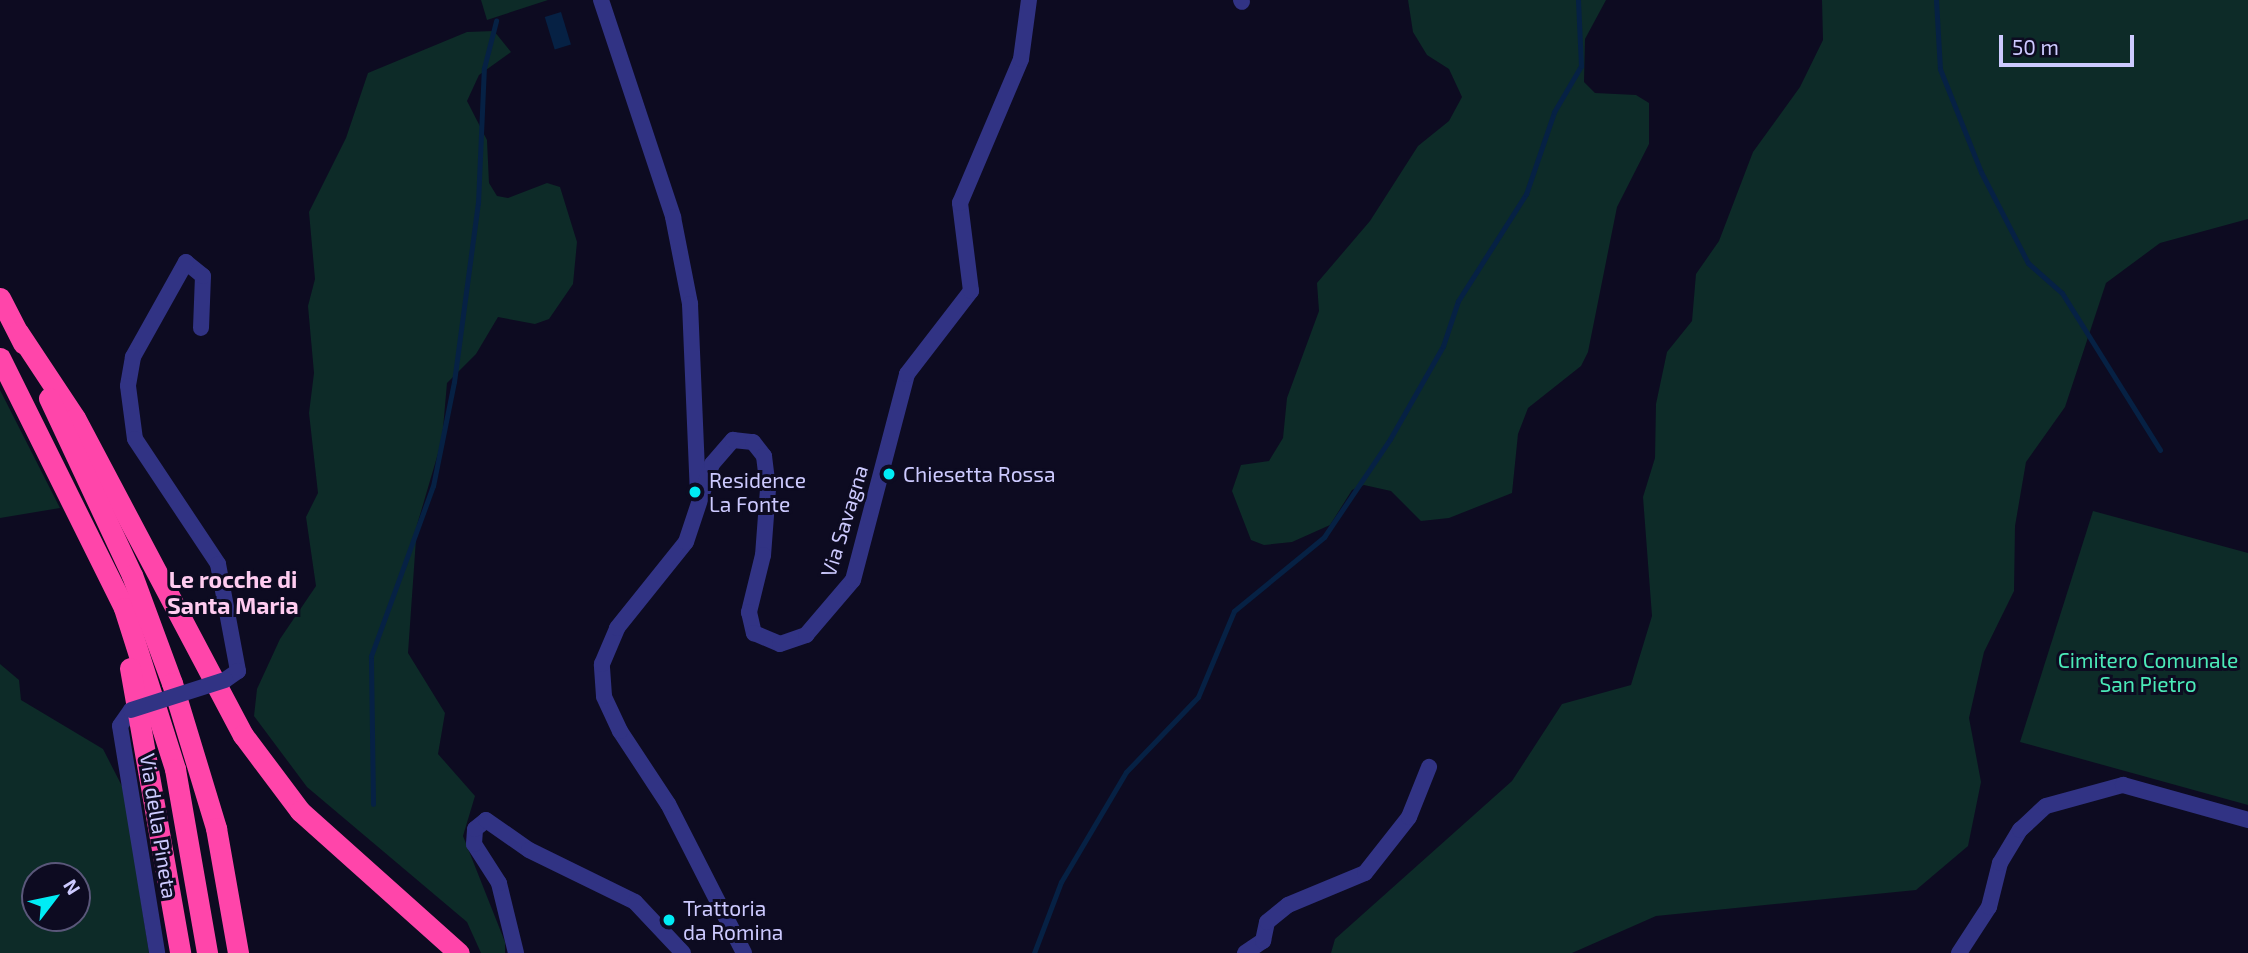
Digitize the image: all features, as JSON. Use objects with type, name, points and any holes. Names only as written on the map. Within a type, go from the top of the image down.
[{"type":"highway","points":[[0,298],[132,575],[172,683],[216,828],[237,953]]},
{"type":"highway","points":[[18,332],[75,418],[243,735],[300,810],[459,953]]},
{"type":"highway","points":[[0,358],[124,608],[176,769],[207,953]]},
{"type":"highway","points":[[105,572],[149,760],[180,953]]},
{"type":"street","points":[[601,0],[673,217],[690,304],[698,503]]},
{"type":"street","name":"Via Savagna","points":[[744,953],[604,696],[602,664],[617,628],[686,542],[698,503],[721,447],[733,440],[753,442],[764,456],[768,489],[764,555],[749,612],[754,633],[770,643],[806,635],[845,592],[907,374],[971,292],[960,204],[1021,60],[1029,0]]},
{"type":"street","name":"Via della Pineta","points":[[157,953],[120,726],[131,710],[225,680],[239,671],[218,564],[135,439],[128,386],[134,357],[186,262],[203,276],[201,328]]},
{"type":"street","points":[[1245,953],[1263,941],[1267,922],[1288,905],[1365,873],[1409,817],[1429,767]]},
{"type":"street","points":[[1959,953],[1989,907],[2000,863],[2020,830],[2046,806],[2123,785],[2248,820]]},
{"type":"street","points":[[516,953],[499,883],[474,844],[475,829],[486,820],[529,850],[635,902],[684,953]]},
{"type":"green space","points":[[481,0],[548,0],[487,20]]},
{"type":"green space","points":[[1408,0],[1606,0],[1585,39],[1584,82],[1595,93],[1636,95],[1649,103],[1649,144],[1617,207],[1588,352],[1581,366],[1528,408],[1518,434],[1512,493],[1449,518],[1421,521],[1391,491],[1364,485],[1352,490],[1330,525],[1292,542],[1264,545],[1251,540],[1232,491],[1241,465],[1269,461],[1283,438],[1287,398],[1319,311],[1317,283],[1370,221],[1418,146],[1449,121],[1462,97],[1449,69],[1427,55],[1413,32]]},
{"type":"green space","points":[[1822,0],[2248,0],[2248,219],[2160,243],[2106,283],[2065,407],[2026,462],[2015,526],[2014,591],[1984,652],[1969,718],[1981,782],[1968,846],[1916,890],[1656,916],[1572,953],[1331,953],[1335,939],[1512,781],[1562,704],[1631,685],[1652,616],[1643,497],[1655,458],[1656,404],[1667,352],[1692,321],[1696,274],[1719,241],[1753,152],[1800,87],[1823,40]]},
{"type":"green space","points":[[494,31],[511,52],[479,75],[467,101],[487,140],[489,183],[497,196],[508,198],[547,183],[560,187],[577,242],[573,284],[549,319],[535,324],[498,317],[476,354],[447,383],[442,440],[417,525],[408,653],[445,713],[438,754],[475,796],[463,836],[505,942],[505,953],[481,953],[467,922],[307,787],[254,716],[257,689],[280,639],[316,586],[306,517],[318,493],[309,413],[314,373],[308,306],[315,279],[309,212],[346,138],[368,73],[467,32]]},
{"type":"green space","points":[[0,390],[60,508],[0,518]]},
{"type":"green space","name":"Cimitero Comunale San Pietro","points":[[2093,511],[2248,553],[2248,805],[2020,742]]},
{"type":"green space","points":[[0,664],[19,680],[21,700],[103,749],[124,790],[149,953],[0,953]]},
{"type":"water","points":[[561,12],[571,45],[555,49],[545,17]]},
{"type":"waterway","points":[[1034,953],[1061,882],[1126,772],[1198,697],[1234,611],[1324,537],[1390,439],[1443,346],[1458,301],[1526,194],[1554,112],[1581,66],[1578,0]]},
{"type":"waterway","points":[[1936,0],[1940,69],[1981,172],[2028,263],[2062,293],[2160,450]]},
{"type":"waterway","points":[[373,804],[371,656],[433,486],[454,382],[478,203],[484,68],[496,21]]},
{"type":"place","name":"Chiesetta Rossa","points":[[889,474]]},
{"type":"place","name":"Residence La Fonte","points":[[695,492]]},
{"type":"place","name":"Trattoria da Romina","points":[[669,920]]},
{"type":"district","name":"Le rocche di Santa Maria","points":[[233,592]]}]
